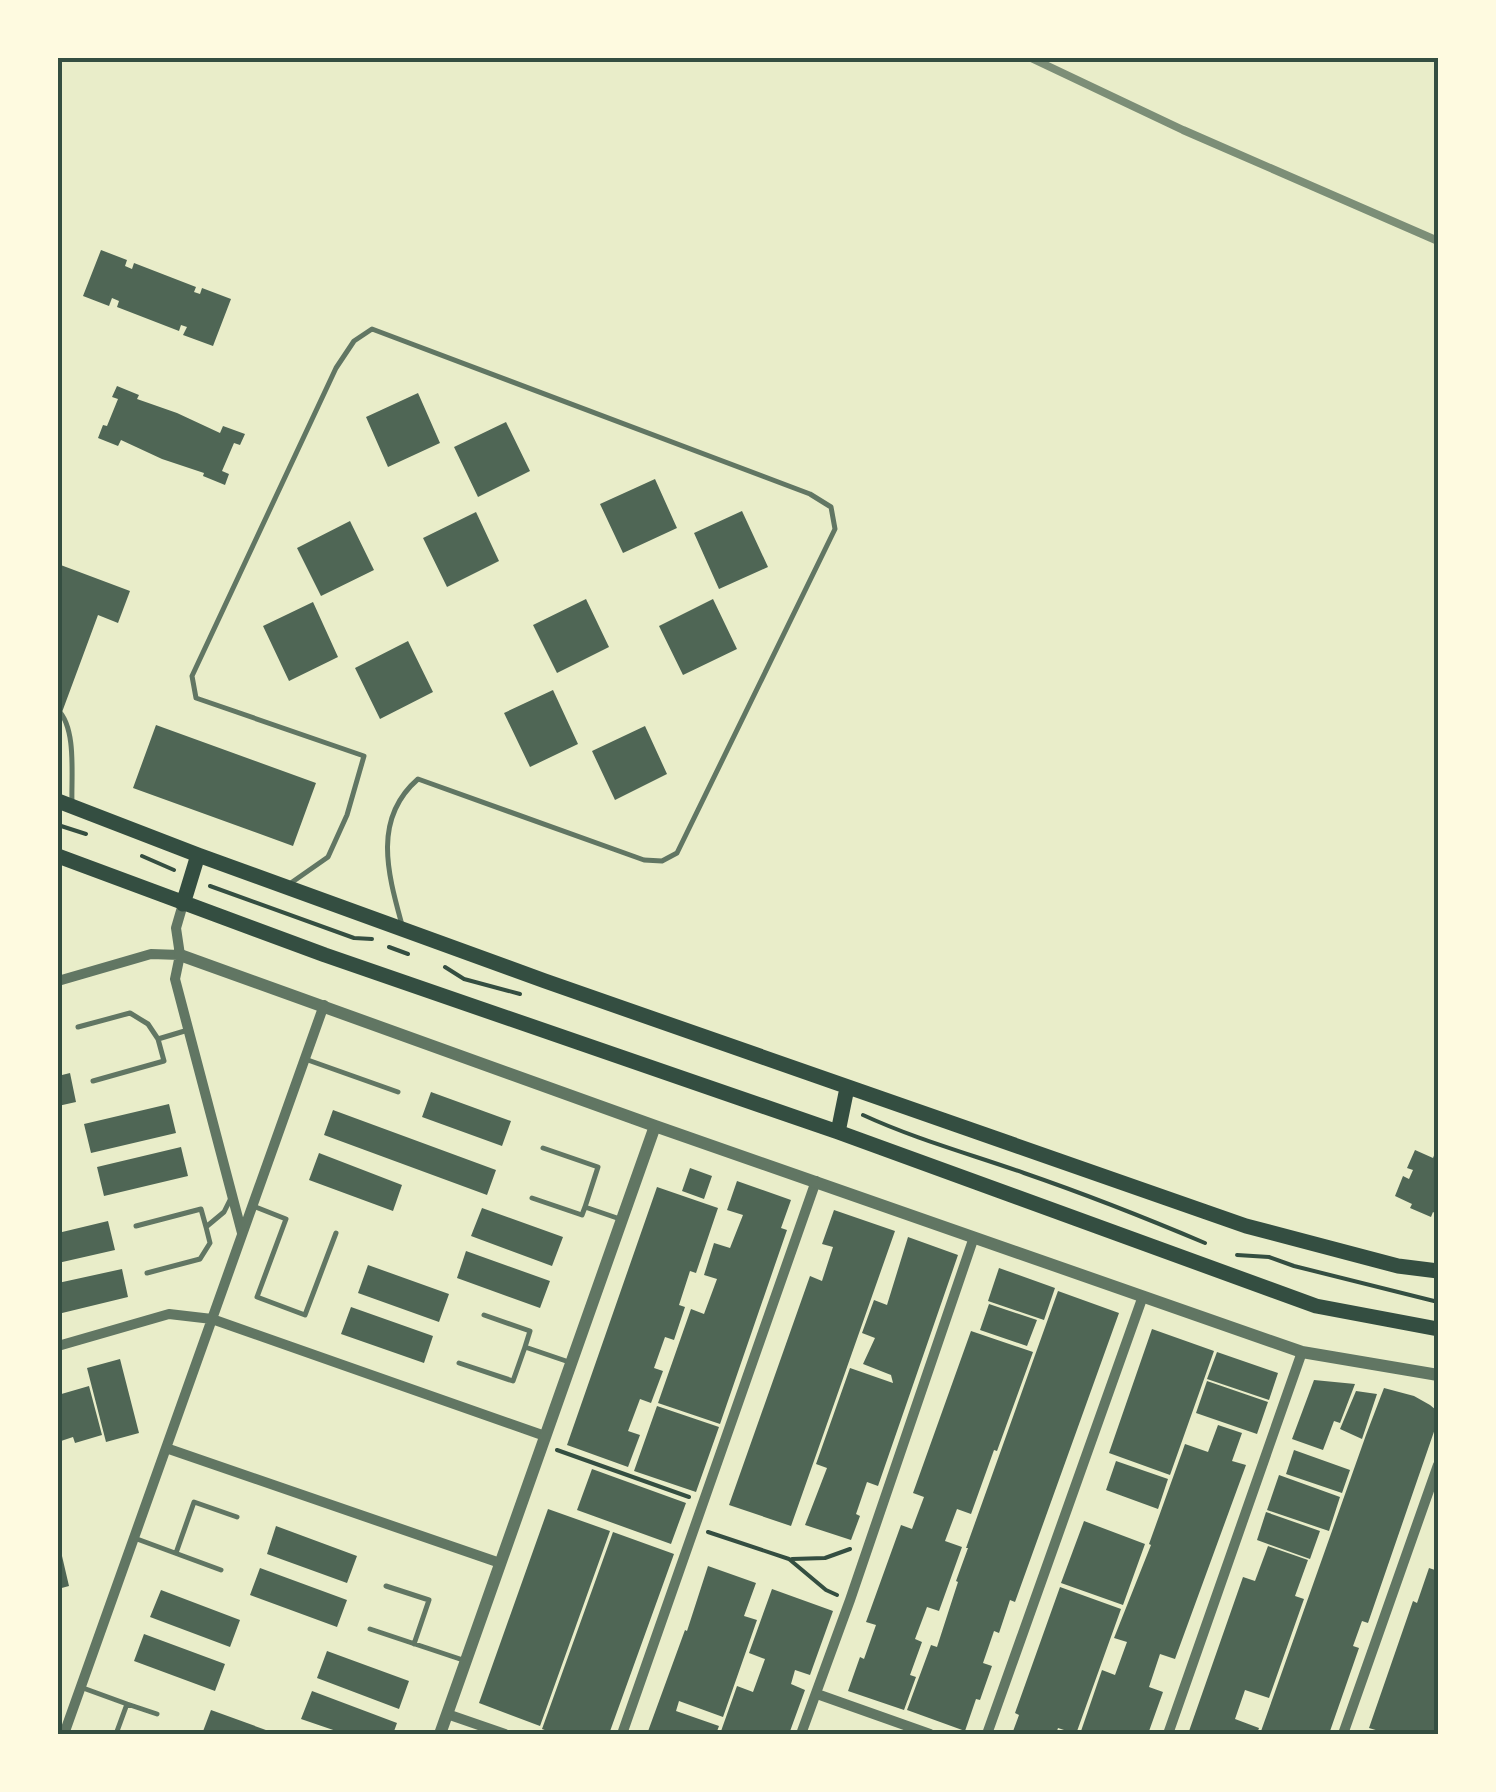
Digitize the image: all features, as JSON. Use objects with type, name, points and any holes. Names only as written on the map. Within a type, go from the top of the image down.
[{"type":"main road","points":[[65,804],[847,1088],[1246,1226],[1398,1266],[1438,1271]]},
{"type":"main road","points":[[183,904],[198,855]]},
{"type":"main road","points":[[58,856],[183,904],[838,1132],[1316,1306],[1438,1328]]},
{"type":"main road","points":[[838,1132],[847,1088]]},
{"type":"street","points":[[183,904],[176,928],[180,955],[176,979],[242,1234]]},
{"type":"street","points":[[58,981],[151,954],[180,955],[1302,1352],[1438,1375]]},
{"type":"street","points":[[64,1734],[324,1005]]},
{"type":"street","points":[[440,1734],[656,1126]]},
{"type":"street","points":[[622,1734],[816,1181]]},
{"type":"street","points":[[801,1734],[974,1237]]},
{"type":"street","points":[[987,1734],[1143,1296]]},
{"type":"street","points":[[58,1346],[169,1314],[212,1319],[546,1436]]},
{"type":"street","points":[[1168,1734],[1302,1352]]},
{"type":"street","points":[[166,1448],[500,1564]]},
{"type":"street","points":[[1343,1734],[1438,1464]]},
{"type":"street","points":[[816,1694],[930,1734]]},
{"type":"street","points":[[447,1714],[505,1734]]},
{"type":"lane","points":[[285,887],[328,858],[347,816],[364,756],[196,698],[192,676],[336,368],[354,341],[372,329],[810,494],[831,507],[835,529],[676,853],[662,861],[644,860],[418,779],[402,793],[391,814],[389,832],[388,875],[403,928]]},
{"type":"lane","points":[[58,710],[70,727],[65,804]]},
{"type":"lane","points":[[78,1027],[130,1013],[148,1024],[158,1039],[164,1060],[93,1080]]},
{"type":"lane","points":[[158,1039],[188,1030]]},
{"type":"lane","points":[[305,1060],[398,1092]]},
{"type":"lane","points":[[532,1198],[582,1215],[598,1167],[542,1148]]},
{"type":"lane","points":[[206,1227],[224,1212],[232,1196]]},
{"type":"lane","points":[[252,1206],[286,1218],[256,1297],[305,1315],[336,1233]]},
{"type":"lane","points":[[585,1207],[622,1220]]},
{"type":"lane","points":[[136,1226],[201,1208],[210,1244],[200,1259],[147,1274]]},
{"type":"lane","points":[[458,1362],[513,1381],[530,1331],[484,1316]]},
{"type":"lane","points":[[525,1347],[572,1363]]},
{"type":"lane","points":[[176,1553],[194,1502],[237,1518]]},
{"type":"lane","points":[[134,1538],[221,1570]]},
{"type":"lane","points":[[386,1586],[429,1600],[414,1644]]},
{"type":"lane","points":[[370,1629],[466,1661]]},
{"type":"lane","points":[[80,1687],[157,1714]]},
{"type":"lane","points":[[116,1734],[127,1704]]},
{"type":"path","points":[[1231,1276],[1246,1226]]},
{"type":"path","points":[[535,1467],[548,1471],[556,1450],[692,1498]]},
{"type":"path","points":[[695,1528],[789,1559],[825,1558],[870,1544]]},
{"type":"path","points":[[789,1559],[826,1590],[850,1600]]},
{"type":"building","points":[[101,250],[127,260],[125,266],[132,269],[134,263],[196,287],[194,292],[200,294],[202,288],[231,299],[213,346],[183,335],[187,327],[181,325],[179,331],[117,307],[119,301],[112,298],[109,306],[83,296]]},
{"type":"building","points":[[117,386],[139,395],[137,399],[220,433],[223,426],[245,434],[240,445],[234,443],[222,471],[229,474],[225,485],[121,440],[118,446],[98,438],[118,399],[112,397]]},
{"type":"building","points":[[418,393],[440,443],[388,467],[366,417]]},
{"type":"building","points":[[506,422],[530,471],[478,497],[454,447]]},
{"type":"building","points":[[655,479],[677,528],[623,553],[600,504]]},
{"type":"building","points":[[742,511],[768,567],[719,589],[694,533]]},
{"type":"building","points":[[476,512],[499,561],[447,587],[423,538]]},
{"type":"building","points":[[350,521],[374,570],[321,596],[297,548]]},
{"type":"building","points":[[58,564],[130,591],[118,623],[98,615],[58,723]]},
{"type":"building","points":[[586,599],[609,647],[557,673],[533,625]]},
{"type":"building","points":[[713,599],[737,649],[683,675],[659,626]]},
{"type":"building","points":[[313,602],[338,657],[289,681],[263,626]]},
{"type":"building","points":[[408,641],[433,692],[380,719],[355,668]]},
{"type":"building","points":[[553,690],[578,744],[530,767],[504,713]]},
{"type":"building","points":[[156,725],[316,783],[293,846],[133,788]]},
{"type":"building","points":[[645,726],[667,774],[615,800],[592,751]]},
{"type":"building","points":[[70,1073],[76,1102],[58,1106],[58,1076]]},
{"type":"building","points":[[431,1092],[511,1121],[502,1146],[422,1117]]},
{"type":"building","points":[[169,1104],[176,1133],[91,1153],[84,1124]]},
{"type":"building","points":[[333,1110],[496,1170],[487,1195],[324,1135]]},
{"type":"building","points":[[181,1147],[188,1176],[104,1196],[97,1167]]},
{"type":"building","points":[[1415,1150],[1433,1158],[1438,1154],[1438,1215],[1433,1212],[1431,1217],[1410,1208],[1412,1204],[1395,1196],[1403,1176],[1409,1179],[1413,1170],[1407,1168]]},
{"type":"building","points":[[319,1153],[402,1185],[393,1211],[309,1180]]},
{"type":"building","points":[[690,1168],[712,1176],[704,1199],[682,1191]]},
{"type":"building","points":[[737,1181],[791,1200],[781,1228],[787,1230],[720,1424],[658,1403],[691,1309],[704,1314],[717,1279],[704,1275],[714,1243],[730,1248],[743,1215],[727,1210]]},
{"type":"building","points":[[657,1187],[718,1208],[696,1273],[690,1271],[679,1305],[685,1307],[674,1340],[665,1337],[654,1368],[663,1371],[651,1403],[640,1399],[628,1431],[640,1435],[628,1467],[567,1445]]},
{"type":"building","points":[[482,1208],[563,1237],[552,1266],[471,1236]]},
{"type":"building","points":[[834,1210],[895,1231],[791,1526],[729,1505],[810,1276],[822,1281],[833,1247],[822,1244]]},
{"type":"building","points":[[108,1221],[115,1250],[58,1263],[58,1233]]},
{"type":"building","points":[[908,1237],[958,1255],[878,1486],[867,1482],[851,1540],[805,1525],[827,1468],[816,1464],[850,1368],[893,1383],[891,1375],[863,1364],[875,1338],[862,1333],[874,1300],[887,1305]]},
{"type":"building","points":[[466,1251],[550,1281],[540,1308],[457,1278]]},
{"type":"building","points":[[368,1265],[449,1294],[439,1322],[358,1293]]},
{"type":"building","points":[[999,1268],[1055,1288],[1044,1320],[988,1301]]},
{"type":"building","points":[[122,1269],[128,1297],[58,1314],[58,1283]]},
{"type":"building","points":[[1058,1291],[1119,1313],[1015,1602],[1010,1600],[999,1633],[994,1631],[983,1663],[992,1666],[965,1731],[907,1710],[931,1645],[937,1647],[966,1548]]},
{"type":"building","points":[[989,1304],[1037,1320],[1027,1346],[980,1330]]},
{"type":"building","points":[[351,1307],[433,1336],[424,1363],[341,1334]]},
{"type":"building","points":[[1152,1329],[1214,1351],[1170,1475],[1109,1453]]},
{"type":"building","points":[[971,1331],[1033,1352],[971,1514],[957,1509],[945,1541],[962,1547],[939,1611],[927,1607],[915,1639],[922,1642],[910,1675],[916,1677],[904,1710],[848,1691],[876,1625],[866,1622],[901,1525],[912,1529],[924,1497],[913,1493]]},
{"type":"building","points":[[1217,1352],[1278,1373],[1269,1400],[1207,1379]]},
{"type":"building","points":[[120,1359],[139,1433],[106,1442],[87,1368]]},
{"type":"building","points":[[1314,1380],[1355,1384],[1340,1423],[1334,1421],[1323,1450],[1292,1439]]},
{"type":"building","points":[[1207,1381],[1268,1402],[1257,1434],[1196,1413]]},
{"type":"building","points":[[89,1386],[102,1435],[75,1443],[73,1437],[58,1442],[58,1395]]},
{"type":"building","points":[[1384,1388],[1430,1405],[1438,1420],[1368,1623],[1362,1621],[1353,1646],[1359,1648],[1329,1734],[1260,1734],[1366,1435]]},
{"type":"building","points":[[1356,1391],[1377,1394],[1362,1439],[1340,1429]]},
{"type":"building","points":[[657,1406],[719,1427],[696,1492],[634,1471]]},
{"type":"building","points":[[1218,1425],[1242,1433],[1232,1461],[1246,1465],[1175,1659],[1160,1654],[1149,1687],[1163,1692],[1148,1734],[1080,1734],[1102,1670],[1115,1675],[1127,1642],[1114,1638],[1185,1444],[1208,1452]]},
{"type":"building","points":[[1294,1450],[1350,1470],[1342,1493],[1286,1474]]},
{"type":"building","points":[[1116,1461],[1168,1479],[1158,1509],[1106,1490]]},
{"type":"building","points":[[592,1469],[686,1503],[671,1544],[577,1510]]},
{"type":"building","points":[[1279,1475],[1340,1497],[1329,1531],[1267,1510]]},
{"type":"building","points":[[548,1509],[610,1531],[540,1726],[479,1703]]},
{"type":"building","points":[[1266,1512],[1320,1531],[1310,1559],[1257,1540]]},
{"type":"building","points":[[1084,1521],[1145,1544],[1123,1605],[1061,1583]]},
{"type":"building","points":[[276,1526],[357,1556],[347,1583],[267,1554]]},
{"type":"building","points":[[613,1532],[674,1554],[609,1734],[556,1734],[542,1729]]},
{"type":"building","points":[[1268,1546],[1308,1560],[1295,1596],[1304,1599],[1269,1698],[1245,1690],[1235,1719],[1259,1728],[1257,1734],[1188,1734],[1243,1577],[1255,1581]]},
{"type":"building","points":[[62,1556],[69,1586],[58,1589],[58,1557]]},
{"type":"building","points":[[708,1566],[756,1583],[744,1616],[757,1620],[723,1717],[679,1701],[676,1711],[719,1726],[716,1734],[647,1734],[687,1631]]},
{"type":"building","points":[[260,1568],[347,1600],[337,1627],[250,1595]]},
{"type":"building","points":[[1429,1568],[1438,1571],[1436,1734],[1389,1734],[1369,1728],[1413,1601],[1417,1603]]},
{"type":"building","points":[[1060,1587],[1121,1609],[1076,1734],[1058,1728],[1056,1734],[1012,1734],[1019,1715],[1015,1713]]},
{"type":"building","points":[[772,1589],[833,1611],[810,1675],[795,1670],[791,1684],[805,1690],[789,1734],[720,1734],[737,1686],[753,1692],[765,1659],[749,1653]]},
{"type":"building","points":[[161,1590],[240,1620],[230,1647],[150,1617]]},
{"type":"building","points":[[144,1634],[225,1664],[215,1691],[134,1661]]},
{"type":"building","points":[[327,1651],[409,1681],[399,1709],[317,1678]]},
{"type":"building","points":[[312,1691],[397,1723],[393,1734],[345,1734],[301,1719]]},
{"type":"building","points":[[211,1710],[277,1734],[202,1734]]},
{"type":"railway","points":[[1031,58],[1183,130],[1438,241]]}]
